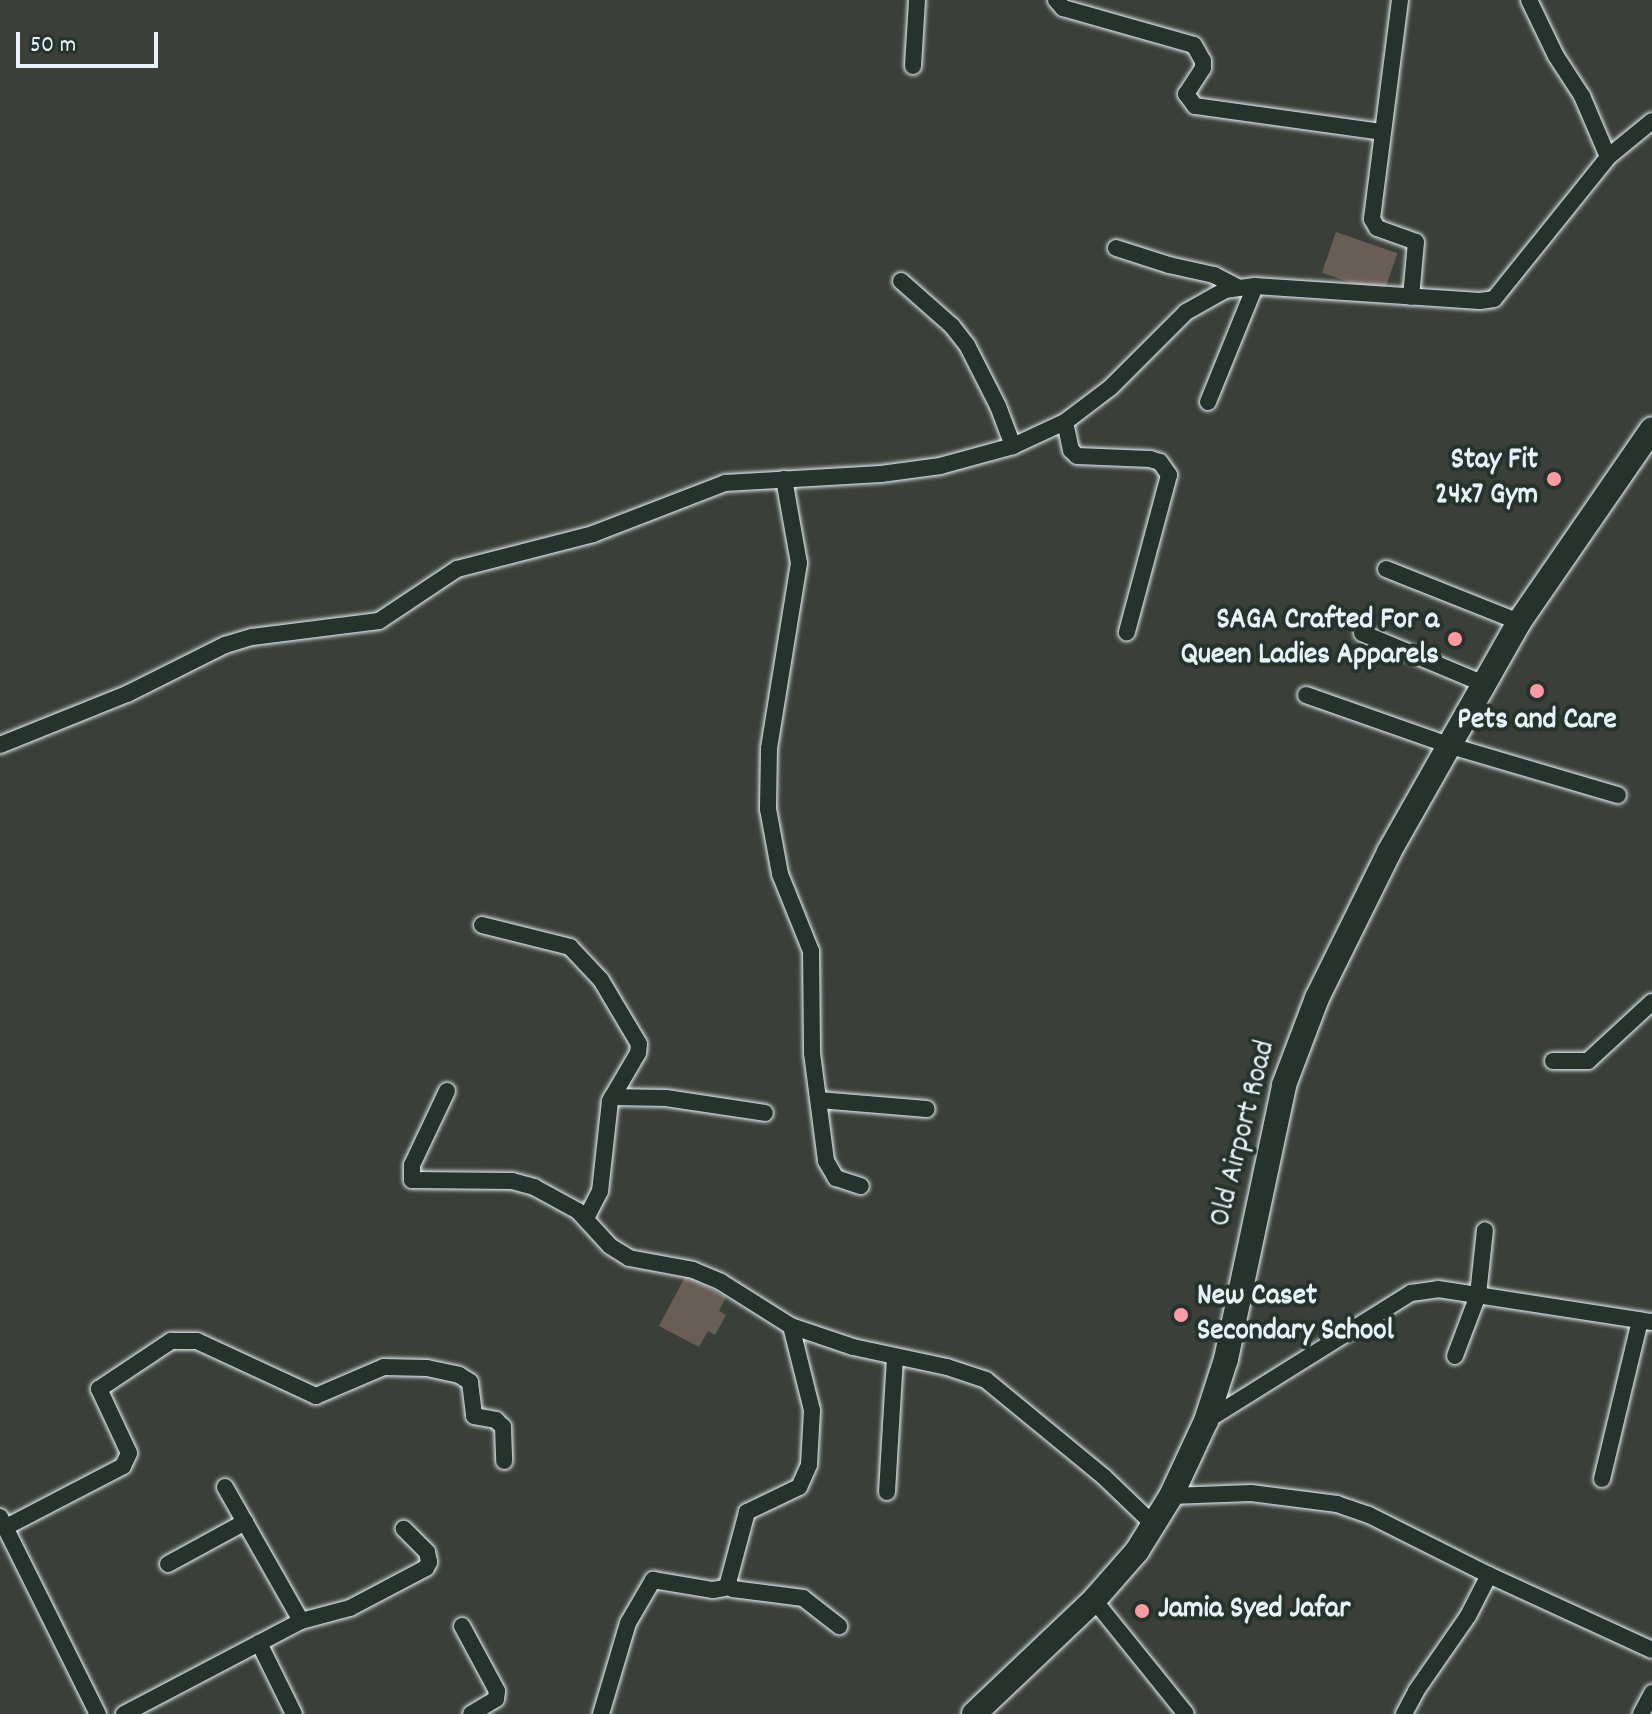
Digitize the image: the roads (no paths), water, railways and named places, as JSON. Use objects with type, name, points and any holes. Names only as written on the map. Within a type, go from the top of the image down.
[{"type":"main road","name":"Old Airport Road","points":[[974,1714],[1094,1600],[1137,1551],[1171,1496],[1206,1421],[1226,1359],[1284,1085],[1330,971],[1389,852],[1519,622],[1652,429]]},
{"type":"street","points":[[913,66],[917,0]]},
{"type":"street","points":[[1056,0],[1063,8],[1194,45],[1203,61],[1186,94],[1195,106],[1382,132]]},
{"type":"street","points":[[1400,0],[1372,219],[1377,228],[1416,242],[1411,297]]},
{"type":"street","points":[[1529,0],[1556,56],[1582,96],[1608,157]]},
{"type":"street","points":[[1116,248],[1247,286],[1494,299],[1503,292],[1608,157],[1652,121]]},
{"type":"street","points":[[901,281],[952,326],[967,345],[998,406],[1013,446]]},
{"type":"street","points":[[1208,402],[1247,286]]},
{"type":"street","points":[[0,745],[127,694],[225,645],[252,637],[379,621],[457,569],[593,534],[725,483],[881,474],[940,466],[1013,446],[1065,422],[1110,388],[1186,312],[1206,299],[1247,286]]},
{"type":"street","points":[[1065,422],[1071,450],[1077,456],[1150,459],[1160,462],[1169,475],[1127,632]]},
{"type":"street","points":[[784,479],[799,563],[769,749],[768,809],[780,874],[811,951],[812,1053],[831,1172],[836,1178],[861,1186]]},
{"type":"street","points":[[1386,569],[1519,622]]},
{"type":"street","points":[[1362,633],[1484,684]]},
{"type":"street","points":[[1306,695],[1451,746],[1618,795]]},
{"type":"street","points":[[482,925],[570,947],[601,980],[639,1044],[638,1053],[612,1097],[600,1191],[586,1218]]},
{"type":"street","points":[[1553,1061],[1588,1061],[1652,1002]]},
{"type":"street","points":[[447,1091],[412,1165],[412,1180],[512,1181],[550,1194],[586,1218],[619,1253],[693,1270],[721,1282],[791,1326],[895,1358],[947,1367],[986,1380],[1104,1477],[1154,1525]]},
{"type":"street","points":[[612,1097],[666,1098],[765,1113]]},
{"type":"street","points":[[819,1100],[927,1109]]},
{"type":"street","points":[[1455,1356],[1478,1295],[1485,1230]]},
{"type":"street","points":[[1206,1421],[1411,1293],[1438,1289],[1646,1321],[1602,1479]]},
{"type":"street","points":[[730,1587],[728,1577],[747,1512],[799,1487],[809,1465],[812,1410],[791,1326]]},
{"type":"street","points":[[90,1712],[3,1522],[123,1466],[129,1453],[99,1389],[171,1341],[197,1341],[316,1396],[384,1367],[427,1368],[459,1375],[470,1382],[474,1416],[496,1420],[503,1427],[504,1461]]},
{"type":"street","points":[[887,1492],[895,1358]]},
{"type":"street","points":[[225,1487],[301,1621]]},
{"type":"street","points":[[1171,1496],[1251,1493],[1337,1504],[1394,1526],[1489,1575],[1652,1650]]},
{"type":"street","points":[[168,1564],[245,1522]]},
{"type":"street","points":[[124,1714],[301,1621],[350,1608],[426,1568],[429,1562],[427,1552],[404,1529]]},
{"type":"street","points":[[1404,1714],[1468,1616],[1489,1575]]},
{"type":"street","points":[[601,1714],[628,1623],[653,1580],[713,1590],[730,1587],[803,1598],[839,1626]]},
{"type":"street","points":[[1094,1600],[1186,1714]]},
{"type":"street","points":[[462,1626],[497,1691],[496,1699],[471,1714]]},
{"type":"street","points":[[259,1643],[294,1714]]},
{"type":"street","points":[[1641,1714],[1652,1693]]},
{"type":"place","name":"Stay Fit 24x7 Gym","points":[[1554,479]]},
{"type":"place","name":"SAGA Crafted For a Queen Ladies Apparels","points":[[1455,639]]},
{"type":"place","name":"Pets and Care","points":[[1537,691]]},
{"type":"place","name":"New Caset Secondary School","points":[[1181,1315]]},
{"type":"place","name":"Jamia Syed Jafar","points":[[1142,1611]]}]
